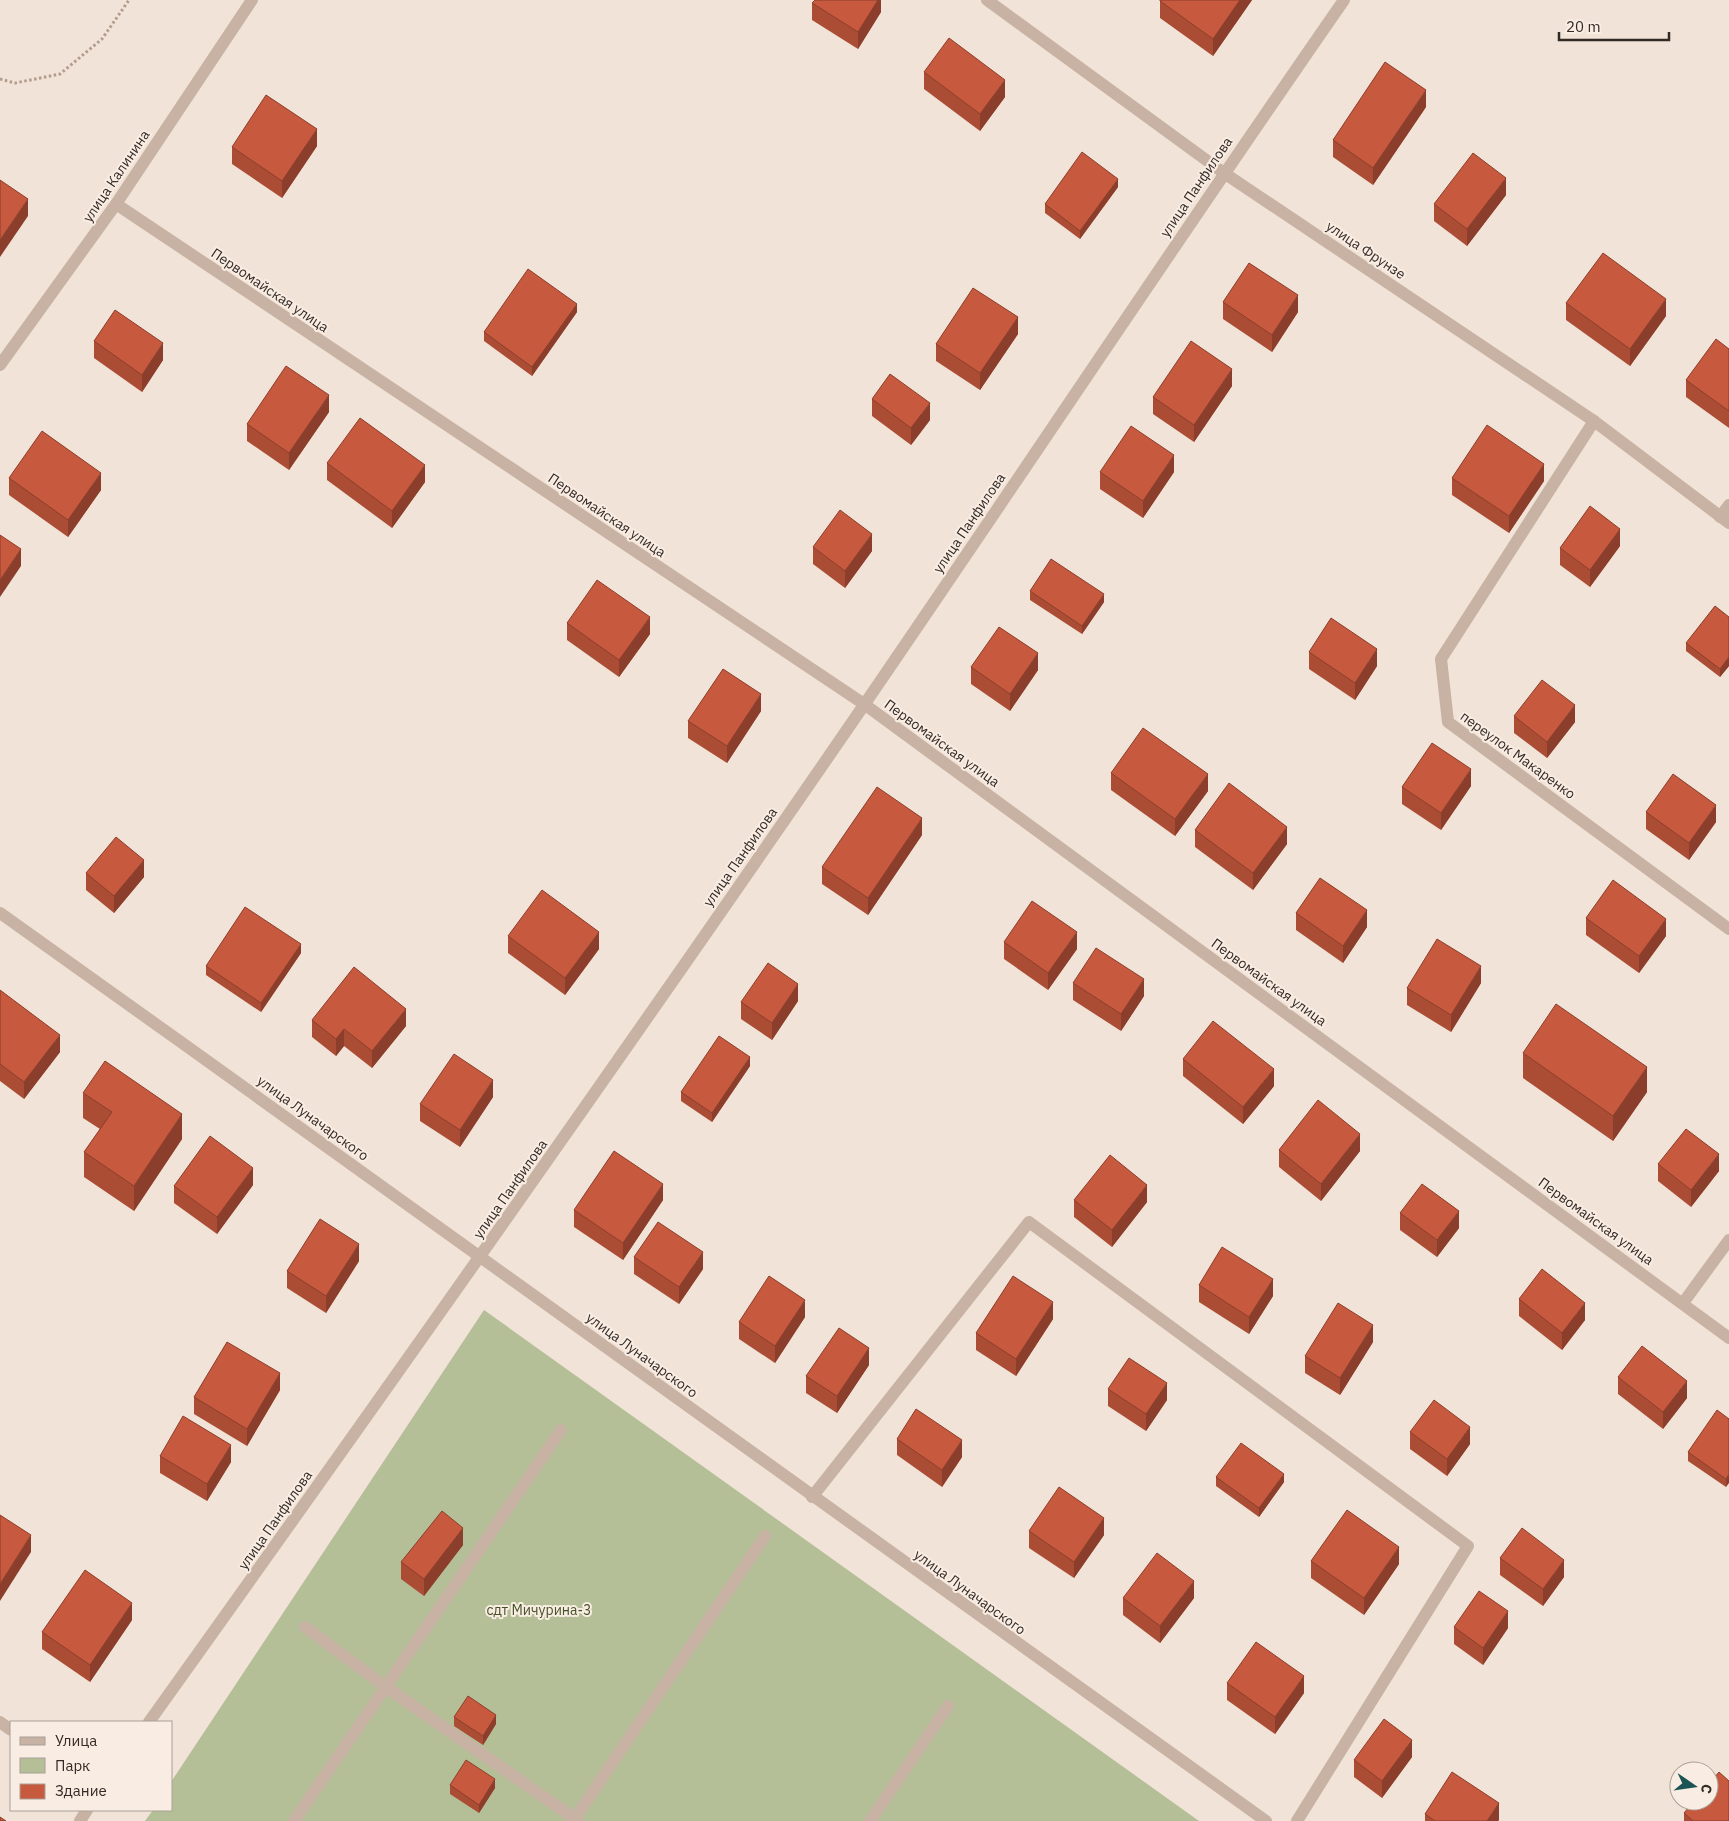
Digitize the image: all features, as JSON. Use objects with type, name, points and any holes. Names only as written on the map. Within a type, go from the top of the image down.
[{"type":"street","name":"улица Калинина","points":[[0,365],[116,204],[252,0]]},
{"type":"street","name":"улица Фрунзе","points":[[987,0],[1224,173],[1594,421],[1725,520]]},
{"type":"street","name":"улица Панфилова","points":[[150,1721],[481,1256],[864,704],[1224,173],[1344,0]]},
{"type":"street","name":"Первомайская улица","points":[[116,204],[864,704],[1729,1338]]},
{"type":"street","name":"переулок Макаренко","points":[[1594,421],[1441,659],[1448,722],[1729,929]]},
{"type":"street","points":[[1725,520],[1729,506]]},
{"type":"street","name":"улица Луначарского","points":[[0,913],[481,1256],[812,1497],[1266,1821]]},
{"type":"street","points":[[812,1497],[1029,1222],[1468,1546],[1297,1821]]},
{"type":"street","points":[[1682,1304],[1729,1240]]},
{"type":"street","points":[[294,1821],[561,1430]]},
{"type":"street","points":[[305,1627],[386,1687],[575,1820],[765,1536]]},
{"type":"street","points":[[870,1821],[948,1706]]},
{"type":"path","points":[[0,79],[15,83],[60,74],[102,39],[129,0]]},
{"type":"green space","name":"сдт Мичурина-3","points":[[484,1310],[1199,1821],[145,1821],[152,1811],[172,1811],[172,1780]]},
{"type":"building","points":[[815,0],[878,0],[858,32],[812,3]]},
{"type":"building","points":[[1160,0],[1240,0],[1213,39]]},
{"type":"building","points":[[949,38],[1005,80],[980,114],[924,72]]},
{"type":"building","points":[[1385,62],[1426,90],[1373,168],[1333,140]]},
{"type":"building","points":[[266,95],[317,129],[282,181],[232,147]]},
{"type":"building","points":[[1082,152],[1118,179],[1080,231],[1045,204]]},
{"type":"building","points":[[1473,153],[1506,178],[1467,229],[1434,204]]},
{"type":"building","points":[[0,180],[28,199],[0,240]]},
{"type":"building","points":[[1603,253],[1666,299],[1630,349],[1566,303]]},
{"type":"building","points":[[1249,263],[1298,295],[1272,335],[1223,302]]},
{"type":"building","points":[[528,269],[577,304],[532,367],[484,332]]},
{"type":"building","points":[[973,288],[1018,317],[980,373],[936,344]]},
{"type":"building","points":[[115,310],[163,343],[142,375],[94,341]]},
{"type":"building","points":[[1716,339],[1729,349],[1729,411],[1686,380]]},
{"type":"building","points":[[1191,341],[1232,369],[1194,425],[1153,397]]},
{"type":"building","points":[[286,366],[329,395],[289,453],[247,424]]},
{"type":"building","points":[[890,374],[930,403],[911,428],[872,399]]},
{"type":"building","points":[[360,418],[425,465],[392,511],[327,463]]},
{"type":"building","points":[[1487,425],[1544,464],[1509,516],[1452,478]]},
{"type":"building","points":[[1131,426],[1174,455],[1143,501],[1100,472]]},
{"type":"building","points":[[42,431],[101,473],[68,520],[9,478]]},
{"type":"building","points":[[1590,506],[1620,529],[1590,570],[1560,548]]},
{"type":"building","points":[[840,510],[872,534],[845,571],[813,547]]},
{"type":"building","points":[[0,535],[21,549],[0,580]]},
{"type":"building","points":[[1051,559],[1104,594],[1082,626],[1030,591]]},
{"type":"building","points":[[597,580],[650,617],[619,660],[567,623]]},
{"type":"building","points":[[1715,606],[1729,617],[1729,657],[1720,669],[1686,643]]},
{"type":"building","points":[[1331,618],[1377,649],[1355,683],[1309,652]]},
{"type":"building","points":[[999,627],[1038,653],[1010,694],[971,667]]},
{"type":"building","points":[[723,669],[761,694],[727,746],[688,721]]},
{"type":"building","points":[[1542,680],[1575,705],[1547,742],[1514,716]]},
{"type":"building","points":[[1143,728],[1208,774],[1175,819],[1111,773]]},
{"type":"building","points":[[1432,743],[1471,769],[1441,813],[1402,787]]},
{"type":"building","points":[[1673,774],[1716,805],[1689,843],[1646,812]]},
{"type":"building","points":[[1229,783],[1287,827],[1253,873],[1195,830]]},
{"type":"building","points":[[877,787],[922,818],[868,898],[822,867]]},
{"type":"building","points":[[116,837],[144,860],[114,896],[86,873]]},
{"type":"building","points":[[1320,878],[1367,910],[1343,946],[1296,913]]},
{"type":"building","points":[[1613,880],[1666,919],[1639,956],[1586,918]]},
{"type":"building","points":[[542,890],[599,932],[565,978],[508,936]]},
{"type":"building","points":[[1032,901],[1077,932],[1048,973],[1004,942]]},
{"type":"building","points":[[245,907],[301,944],[261,1003],[206,966]]},
{"type":"building","points":[[1437,939],[1481,966],[1451,1015],[1407,988]]},
{"type":"building","points":[[1096,948],[1144,979],[1121,1014],[1073,983]]},
{"type":"building","points":[[768,963],[798,984],[772,1023],[741,1002]]},
{"type":"building","points":[[354,967],[406,1009],[372,1051],[344,1029],[336,1039],[312,1020]]},
{"type":"building","points":[[0,990],[60,1035],[24,1082],[0,1064]]},
{"type":"building","points":[[1556,1004],[1647,1067],[1613,1116],[1523,1053]]},
{"type":"building","points":[[1213,1021],[1274,1069],[1243,1107],[1183,1059]]},
{"type":"building","points":[[719,1036],[750,1057],[712,1113],[681,1092]]},
{"type":"building","points":[[454,1054],[493,1080],[460,1130],[420,1104]]},
{"type":"building","points":[[105,1061],[182,1114],[134,1186],[84,1152],[112,1112],[83,1093]]},
{"type":"building","points":[[1318,1100],[1360,1134],[1321,1184],[1279,1150]]},
{"type":"building","points":[[1686,1129],[1719,1154],[1691,1190],[1658,1164]]},
{"type":"building","points":[[210,1136],[253,1168],[217,1217],[174,1186]]},
{"type":"building","points":[[614,1151],[663,1184],[623,1243],[574,1210]]},
{"type":"building","points":[[1110,1155],[1147,1185],[1112,1230],[1074,1200]]},
{"type":"building","points":[[1422,1184],[1459,1211],[1437,1240],[1400,1213]]},
{"type":"building","points":[[320,1219],[359,1244],[326,1296],[287,1271]]},
{"type":"building","points":[[658,1222],[703,1252],[679,1287],[634,1257]]},
{"type":"building","points":[[1222,1247],[1273,1279],[1249,1317],[1199,1285]]},
{"type":"building","points":[[1542,1269],[1585,1303],[1562,1333],[1519,1299]]},
{"type":"building","points":[[769,1276],[805,1300],[775,1346],[739,1322]]},
{"type":"building","points":[[1013,1276],[1053,1302],[1016,1359],[976,1333]]},
{"type":"building","points":[[1338,1303],[1373,1325],[1340,1378],[1305,1356]]},
{"type":"building","points":[[839,1328],[869,1348],[837,1396],[806,1376]]},
{"type":"building","points":[[227,1342],[280,1373],[247,1429],[194,1397]]},
{"type":"building","points":[[1642,1346],[1687,1381],[1663,1412],[1618,1377]]},
{"type":"building","points":[[1129,1358],[1167,1383],[1146,1414],[1108,1389]]},
{"type":"building","points":[[1434,1400],[1470,1427],[1447,1459],[1410,1432]]},
{"type":"building","points":[[916,1409],[962,1440],[942,1470],[897,1439]]},
{"type":"building","points":[[1717,1410],[1729,1419],[1729,1474],[1726,1479],[1688,1452]]},
{"type":"building","points":[[183,1416],[231,1445],[207,1484],[160,1456]]},
{"type":"building","points":[[1241,1443],[1284,1474],[1259,1508],[1216,1477]]},
{"type":"building","points":[[1059,1487],[1104,1518],[1074,1562],[1029,1531]]},
{"type":"building","points":[[1347,1510],[1399,1547],[1364,1598],[1311,1561]]},
{"type":"building","points":[[442,1511],[463,1528],[424,1579],[401,1562]]},
{"type":"building","points":[[0,1515],[31,1535],[0,1584]]},
{"type":"building","points":[[1522,1528],[1564,1560],[1543,1589],[1500,1558]]},
{"type":"building","points":[[1157,1553],[1194,1581],[1160,1626],[1123,1598]]},
{"type":"building","points":[[85,1570],[132,1603],[90,1665],[42,1632]]},
{"type":"building","points":[[1479,1591],[1508,1611],[1483,1648],[1454,1627]]},
{"type":"building","points":[[1256,1642],[1304,1676],[1275,1717],[1227,1683]]},
{"type":"building","points":[[468,1696],[496,1715],[483,1736],[454,1717]]},
{"type":"building","points":[[1384,1719],[1412,1740],[1382,1781],[1354,1760]]},
{"type":"building","points":[[466,1760],[495,1779],[479,1805],[450,1785]]},
{"type":"building","points":[[1452,1772],[1499,1803],[1487,1821],[1435,1821],[1425,1814]]},
{"type":"building","points":[[1719,1772],[1729,1781],[1729,1821],[1693,1821],[1684,1813],[1686,1811],[1719,1811]]}]
